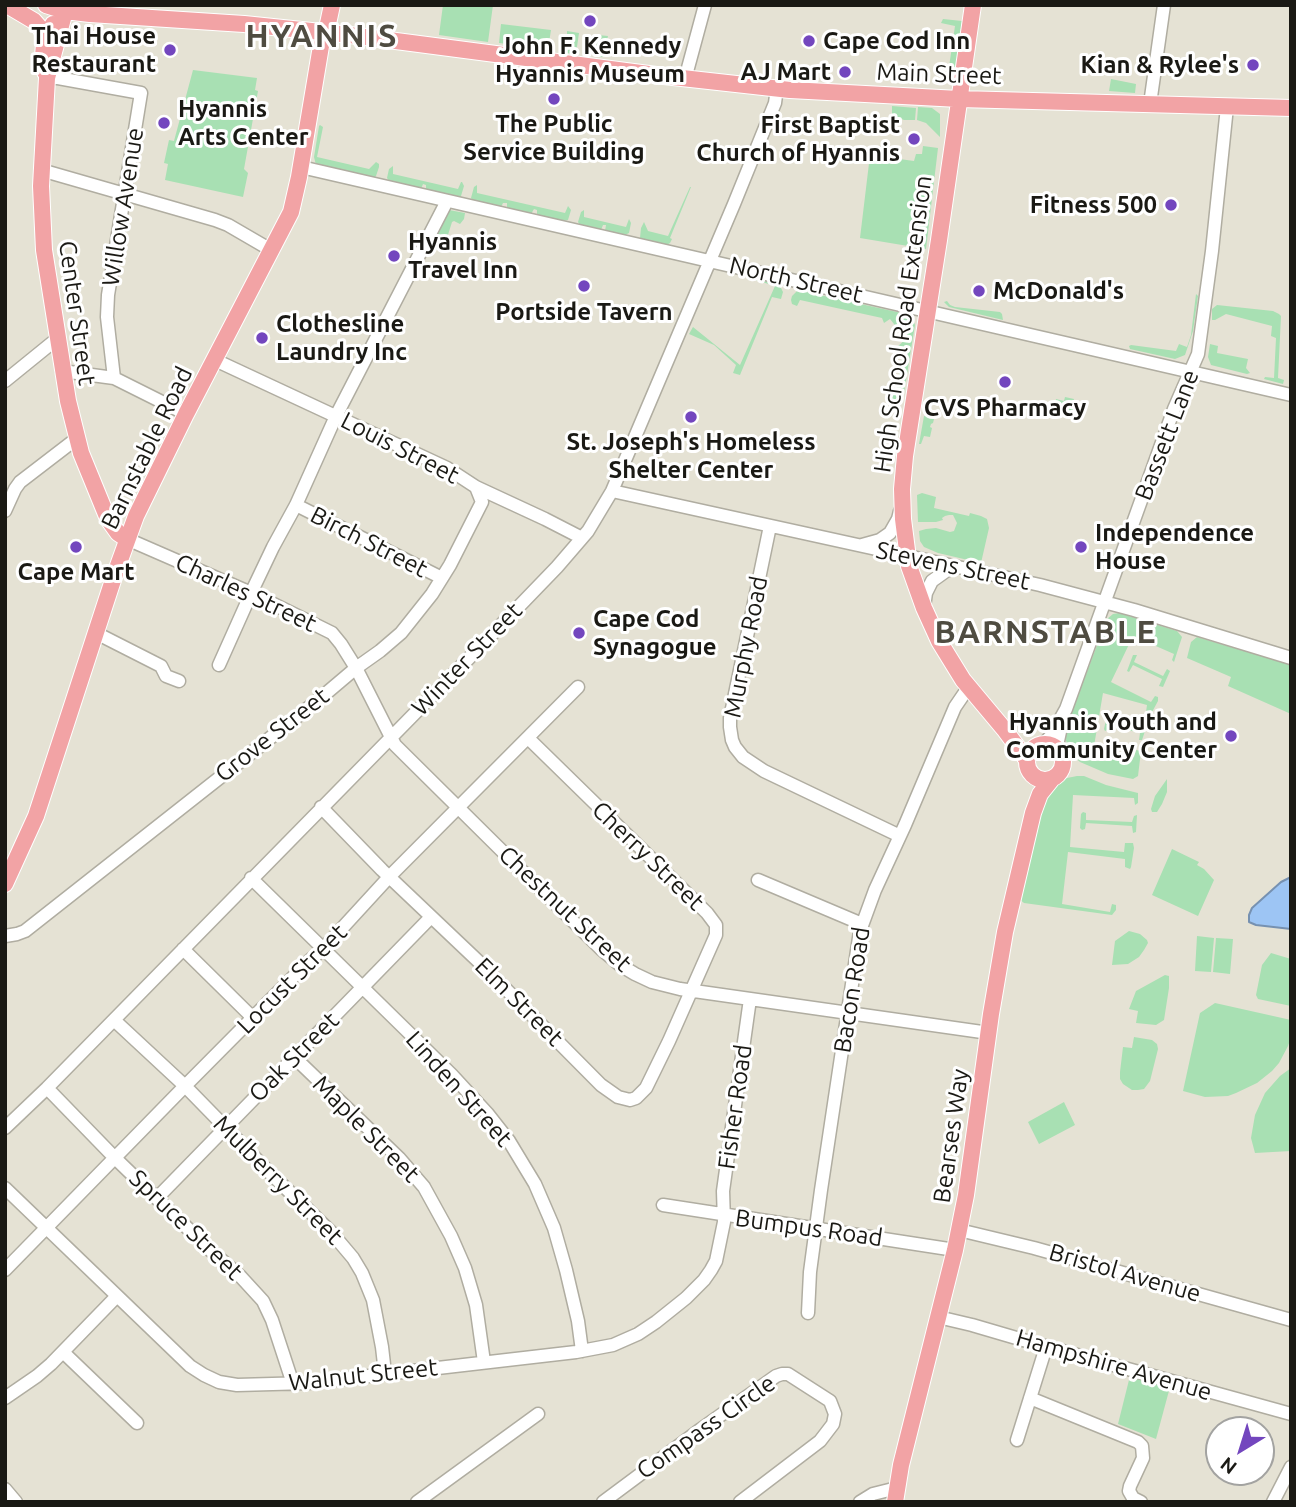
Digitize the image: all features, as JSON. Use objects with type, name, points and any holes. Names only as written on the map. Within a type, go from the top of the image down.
[{"type":"main road","points":[[7,5],[34,21],[45,38]]},
{"type":"main road","name":"Main Street","points":[[46,5],[90,14],[244,24],[777,88],[959,99],[1291,108]]},
{"type":"main road","name":"Barnstable Road","points":[[5,884],[36,816],[127,539],[145,496],[290,212],[301,167],[321,46],[332,5]]},
{"type":"main road","name":"High School Road Extension","points":[[907,555],[902,504],[905,456],[973,5]]},
{"type":"main road","points":[[45,38],[67,8]]},
{"type":"main road","name":"Center Street","points":[[67,8],[47,78],[41,170],[43,233],[62,371],[76,439],[102,508],[118,533],[127,539]]},
{"type":"main road","name":"Center Street","points":[[45,38],[43,57],[47,78]]},
{"type":"main road","points":[[907,555],[923,608],[950,661],[968,688],[1004,729],[1034,757],[1043,780],[1052,779],[1063,764],[1059,751],[1052,746],[1034,757]]},
{"type":"main road","points":[[1033,813],[1034,757]]},
{"type":"main road","name":"Bearses Way","points":[[896,1495],[955,1250],[971,1168],[1004,932],[1033,813],[1040,794],[1052,779]]},
{"type":"street","points":[[685,79],[705,5]]},
{"type":"street","points":[[1150,104],[1164,5]]},
{"type":"street","name":"Willow Avenue","points":[[47,78],[141,93],[108,295],[107,317],[114,377]]},
{"type":"street","name":"Winter Street","points":[[5,1128],[474,653],[582,538],[612,491],[764,134],[775,103],[777,88]]},
{"type":"street","name":"Bassett Lane","points":[[1034,757],[1051,736],[1066,709],[1163,438],[1200,347],[1227,107]]},
{"type":"street","name":"North Street","points":[[301,167],[1291,395]]},
{"type":"street","points":[[41,170],[222,222],[271,250]]},
{"type":"street","points":[[219,665],[337,416],[447,201]]},
{"type":"street","points":[[5,381],[58,338]]},
{"type":"street","name":"Louis Street","points":[[215,360],[447,468],[476,487],[582,538]]},
{"type":"street","points":[[62,371],[114,377],[186,414]]},
{"type":"street","points":[[5,511],[20,482],[76,439]]},
{"type":"street","name":"Grove Street","points":[[5,936],[17,934],[33,925],[401,633],[442,578],[482,502],[476,487]]},
{"type":"street","name":"Stevens Street","points":[[612,491],[1040,585],[1291,658]]},
{"type":"street","points":[[860,545],[880,540],[890,533],[902,504]]},
{"type":"street","name":"Birch Street","points":[[296,505],[442,578]]},
{"type":"street","name":"Murphy Road","points":[[770,526],[730,718],[732,740],[743,757],[764,771],[900,836]]},
{"type":"street","name":"Charles Street","points":[[127,539],[251,593],[332,633],[356,667],[390,737]]},
{"type":"street","points":[[923,608],[932,580],[959,567]]},
{"type":"street","points":[[96,632],[161,666],[166,676],[179,681]]},
{"type":"street","name":"Locust Street","points":[[5,1270],[578,687]]},
{"type":"street","name":"Bacon Road","points":[[808,1313],[810,1272],[857,942],[874,890],[955,707],[968,688]]},
{"type":"street","points":[[1059,751],[1058,741],[1066,709]]},
{"type":"street","name":"Chestnut Street","points":[[390,737],[406,757],[609,957],[643,978],[671,988],[989,1033]]},
{"type":"street","name":"Cherry Street","points":[[528,738],[715,921],[716,935],[691,991]]},
{"type":"street","name":"Elm Street","points":[[321,807],[601,1085],[624,1099],[636,1098],[646,1088],[691,991]]},
{"type":"street","name":"Linden Street","points":[[251,878],[473,1097],[502,1132],[542,1199],[558,1239],[578,1321],[582,1351]]},
{"type":"street","points":[[758,880],[862,924]]},
{"type":"street","name":"Oak Street","points":[[157,1198],[431,917]]},
{"type":"street","points":[[183,948],[253,1018]]},
{"type":"street","name":"Fisher Road","points":[[724,1215],[723,1191],[750,999]]},
{"type":"street","name":"Mulberry Street","points":[[114,1020],[185,1086],[324,1224],[353,1258],[373,1300],[385,1373]]},
{"type":"street","name":"Maple Street","points":[[294,1057],[399,1158],[424,1187],[465,1268],[480,1326],[484,1362]]},
{"type":"street","name":"Spruce Street","points":[[47,1088],[263,1301],[293,1384]]},
{"type":"street","name":"Walnut Street","points":[[5,1188],[171,1348],[204,1375],[219,1382],[237,1385],[293,1384],[614,1345],[656,1322],[695,1289],[712,1270],[724,1215]]},
{"type":"street","name":"Bumpus Road","points":[[663,1205],[955,1250]]},
{"type":"street","name":"Bristol Avenue","points":[[959,1230],[1034,1248],[1291,1320]]},
{"type":"street","points":[[5,1398],[37,1376],[117,1296]]},
{"type":"street","name":"Hampshire Avenue","points":[[938,1317],[1291,1414]]},
{"type":"street","points":[[1017,1440],[1046,1347]]},
{"type":"street","points":[[63,1352],[136,1423]]},
{"type":"street","name":"Compass Circle","points":[[603,1502],[776,1376],[788,1374],[830,1401],[835,1413],[833,1424],[820,1441],[740,1502]]},
{"type":"street","points":[[1030,1398],[1138,1442],[1142,1446],[1143,1458],[1129,1491],[1133,1498],[1141,1502]]},
{"type":"street","points":[[417,1502],[538,1414]]},
{"type":"street","points":[[1273,1502],[1291,1467]]},
{"type":"street","points":[[5,1489],[16,1502]]},
{"type":"street","points":[[860,1502],[873,1494],[896,1495]]},
{"type":"green space","points":[[443,5],[493,5],[488,42],[439,35]]},
{"type":"green space","points":[[943,19],[962,21],[956,68],[949,67],[955,26],[941,23]]},
{"type":"green space","points":[[501,24],[551,30],[548,49],[499,43]]},
{"type":"green space","points":[[567,31],[579,33],[576,54],[567,53]]},
{"type":"green space","points":[[598,35],[608,36],[603,57],[595,56]]},
{"type":"green space","points":[[193,70],[257,78],[255,90],[258,91],[244,169],[248,173],[243,197],[165,180],[168,164],[164,163],[169,140],[174,141]]},
{"type":"green space","points":[[1111,79],[1136,84],[1135,93],[1109,91]]},
{"type":"green space","points":[[892,106],[916,108],[915,120],[904,120],[892,115]]},
{"type":"green space","points":[[918,107],[932,108],[940,114],[940,137],[926,123],[917,120]]},
{"type":"green space","points":[[320,125],[323,127],[317,157],[369,169],[376,162],[379,167],[376,176],[374,178],[316,165],[314,157]]},
{"type":"green space","points":[[923,146],[938,148],[926,249],[860,238],[870,155],[914,161],[916,154],[922,154]]},
{"type":"green space","points":[[393,166],[393,174],[458,189],[462,182],[464,186],[461,196],[458,198],[426,190],[426,185],[423,184],[421,189],[390,182],[387,178],[389,169]]},
{"type":"green space","points":[[477,185],[477,193],[565,213],[568,206],[571,210],[568,220],[537,215],[537,210],[534,209],[531,214],[507,208],[507,203],[503,203],[501,207],[473,201],[471,198]]},
{"type":"green space","points":[[690,187],[670,243],[667,245],[640,238],[644,222],[648,231],[668,236]]},
{"type":"green space","points":[[449,210],[465,213],[464,219],[460,224],[452,222],[443,242],[435,238]]},
{"type":"green space","points":[[584,210],[584,217],[626,227],[629,219],[629,233],[625,235],[605,231],[606,225],[603,225],[601,230],[580,225],[578,222]]},
{"type":"green space","points":[[736,274],[777,284],[783,292],[781,299],[772,297],[740,375],[733,373],[736,365],[714,345],[689,334],[693,327],[740,365],[775,286]]},
{"type":"green space","points":[[797,291],[906,314],[912,318],[915,325],[901,399],[891,399],[888,396],[896,394],[903,350],[897,347],[906,339],[890,319],[884,323],[882,318],[800,300],[797,306],[792,304],[791,300]]},
{"type":"green space","points":[[1196,294],[1198,296],[1193,331],[1185,355],[1175,359],[1130,349],[1131,345],[1176,351],[1179,344],[1187,347]]},
{"type":"green space","points":[[947,301],[955,307],[1000,312],[1003,320],[949,307],[944,302]]},
{"type":"green space","points":[[1217,305],[1273,311],[1281,316],[1278,378],[1284,380],[1283,384],[1264,379],[1274,378],[1276,338],[1271,336],[1272,326],[1226,314],[1212,320],[1212,309]]},
{"type":"green space","points":[[1210,344],[1218,346],[1217,353],[1248,359],[1246,368],[1250,373],[1211,365],[1208,357]]},
{"type":"green space","points":[[1065,397],[1074,399],[1073,404],[1079,406],[1077,411],[1055,406],[1056,399],[1064,401]]},
{"type":"green space","points":[[924,416],[934,419],[930,427],[930,437],[924,436],[919,444]]},
{"type":"green space","points":[[922,493],[936,497],[934,508],[969,516],[970,513],[987,519],[989,528],[981,563],[924,547],[919,531],[936,528],[950,532],[954,531],[957,523],[953,515],[945,516],[943,520],[936,522],[918,522],[917,495]]},
{"type":"green space","points":[[1119,613],[1177,631],[1182,637],[1174,662],[1174,654],[1133,636],[1111,682],[1151,702],[1155,696],[1158,697],[1151,714],[1146,712],[1147,705],[1103,693],[1094,746],[1134,757],[1136,750],[1141,751],[1138,776],[1133,779],[1108,774],[1080,762],[1071,754],[1065,738],[1065,730],[1107,619]]},
{"type":"green space","points":[[1197,637],[1291,665],[1291,714],[1228,686],[1231,677],[1187,658],[1191,642]]},
{"type":"green space","points":[[1133,655],[1137,655],[1134,662],[1163,676],[1167,669],[1170,671],[1163,687],[1159,686],[1162,679],[1133,665],[1129,672],[1127,671]]},
{"type":"green space","points":[[1109,713],[1110,721],[1141,729],[1143,723],[1146,723],[1142,740],[1139,740],[1140,733],[1109,725],[1105,731]]},
{"type":"green space","points":[[1077,776],[1138,793],[1138,803],[1135,805],[1134,798],[1073,795],[1070,847],[1124,852],[1125,843],[1133,843],[1134,848],[1130,869],[1125,867],[1125,859],[1068,852],[1062,904],[1110,912],[1112,904],[1116,905],[1112,915],[1024,903],[1019,899],[1043,800],[1062,779]]},
{"type":"green space","points":[[1167,779],[1167,792],[1162,804],[1157,812],[1152,812],[1155,796]]},
{"type":"green space","points":[[1083,812],[1086,813],[1086,820],[1132,822],[1137,815],[1136,832],[1133,833],[1132,826],[1086,823],[1085,829],[1082,830],[1080,828]]},
{"type":"green space","points":[[1172,849],[1199,862],[1197,865],[1214,880],[1198,916],[1152,895]]},
{"type":"green space","points":[[1129,931],[1140,934],[1148,943],[1139,957],[1128,964],[1112,965],[1115,941]]},
{"type":"green space","points":[[1197,936],[1214,938],[1211,972],[1195,971]]},
{"type":"green space","points":[[1216,938],[1233,939],[1230,974],[1213,972]]},
{"type":"green space","points":[[1271,953],[1291,959],[1291,1006],[1258,999],[1256,995],[1262,965]]},
{"type":"green space","points":[[1165,975],[1169,976],[1169,988],[1164,1020],[1156,1025],[1136,1023],[1138,1011],[1129,1009],[1136,991]]},
{"type":"green space","points":[[1215,1003],[1291,1020],[1291,1037],[1279,1063],[1257,1083],[1228,1096],[1205,1097],[1183,1091],[1200,1013]]},
{"type":"green space","points":[[1134,1037],[1152,1040],[1158,1049],[1150,1081],[1144,1089],[1138,1090],[1132,1090],[1120,1079],[1123,1047],[1132,1048]]},
{"type":"green space","points":[[1291,1068],[1291,1151],[1255,1153],[1251,1138],[1255,1115],[1265,1093]]},
{"type":"green space","points":[[1064,1102],[1075,1125],[1039,1144],[1028,1122]]},
{"type":"green space","points":[[1130,1376],[1170,1387],[1156,1439],[1118,1424]]},
{"type":"water","points":[[1291,877],[1291,929],[1249,922],[1252,908],[1281,882]]},
{"type":"place","name":"John F. Kennedy Hyannis Museum","points":[[590,21]]},
{"type":"place","name":"Cape Cod Inn","points":[[809,41]]},
{"type":"place","name":"Thai House Restaurant","points":[[170,50]]},
{"type":"place","name":"Kian & Rylee's","points":[[1253,65]]},
{"type":"place","name":"AJ Mart","points":[[845,72]]},
{"type":"place","name":"The Public Service Building","points":[[554,99]]},
{"type":"place","name":"Hyannis Arts Center","points":[[164,123]]},
{"type":"place","name":"First Baptist Church of Hyannis","points":[[914,139]]},
{"type":"place","name":"Fitness 500","points":[[1171,205]]},
{"type":"place","name":"Hyannis Travel Inn","points":[[394,256]]},
{"type":"place","name":"Portside Tavern","points":[[584,286]]},
{"type":"place","name":"McDonald's","points":[[979,291]]},
{"type":"place","name":"Clothesline Laundry Inc","points":[[262,338]]},
{"type":"place","name":"CVS Pharmacy","points":[[1005,382]]},
{"type":"place","name":"St. Joseph's Homeless Shelter Center","points":[[691,417]]},
{"type":"place","name":"Cape Mart","points":[[76,547]]},
{"type":"place","name":"Independence House","points":[[1081,547]]},
{"type":"place","name":"Cape Cod Synagogue","points":[[579,633]]},
{"type":"place","name":"Hyannis Youth and Community Center","points":[[1231,736]]},
{"type":"district","name":"HYANNIS","points":[[322,36]]},
{"type":"district","name":"BARNSTABLE","points":[[1046,632]]}]
